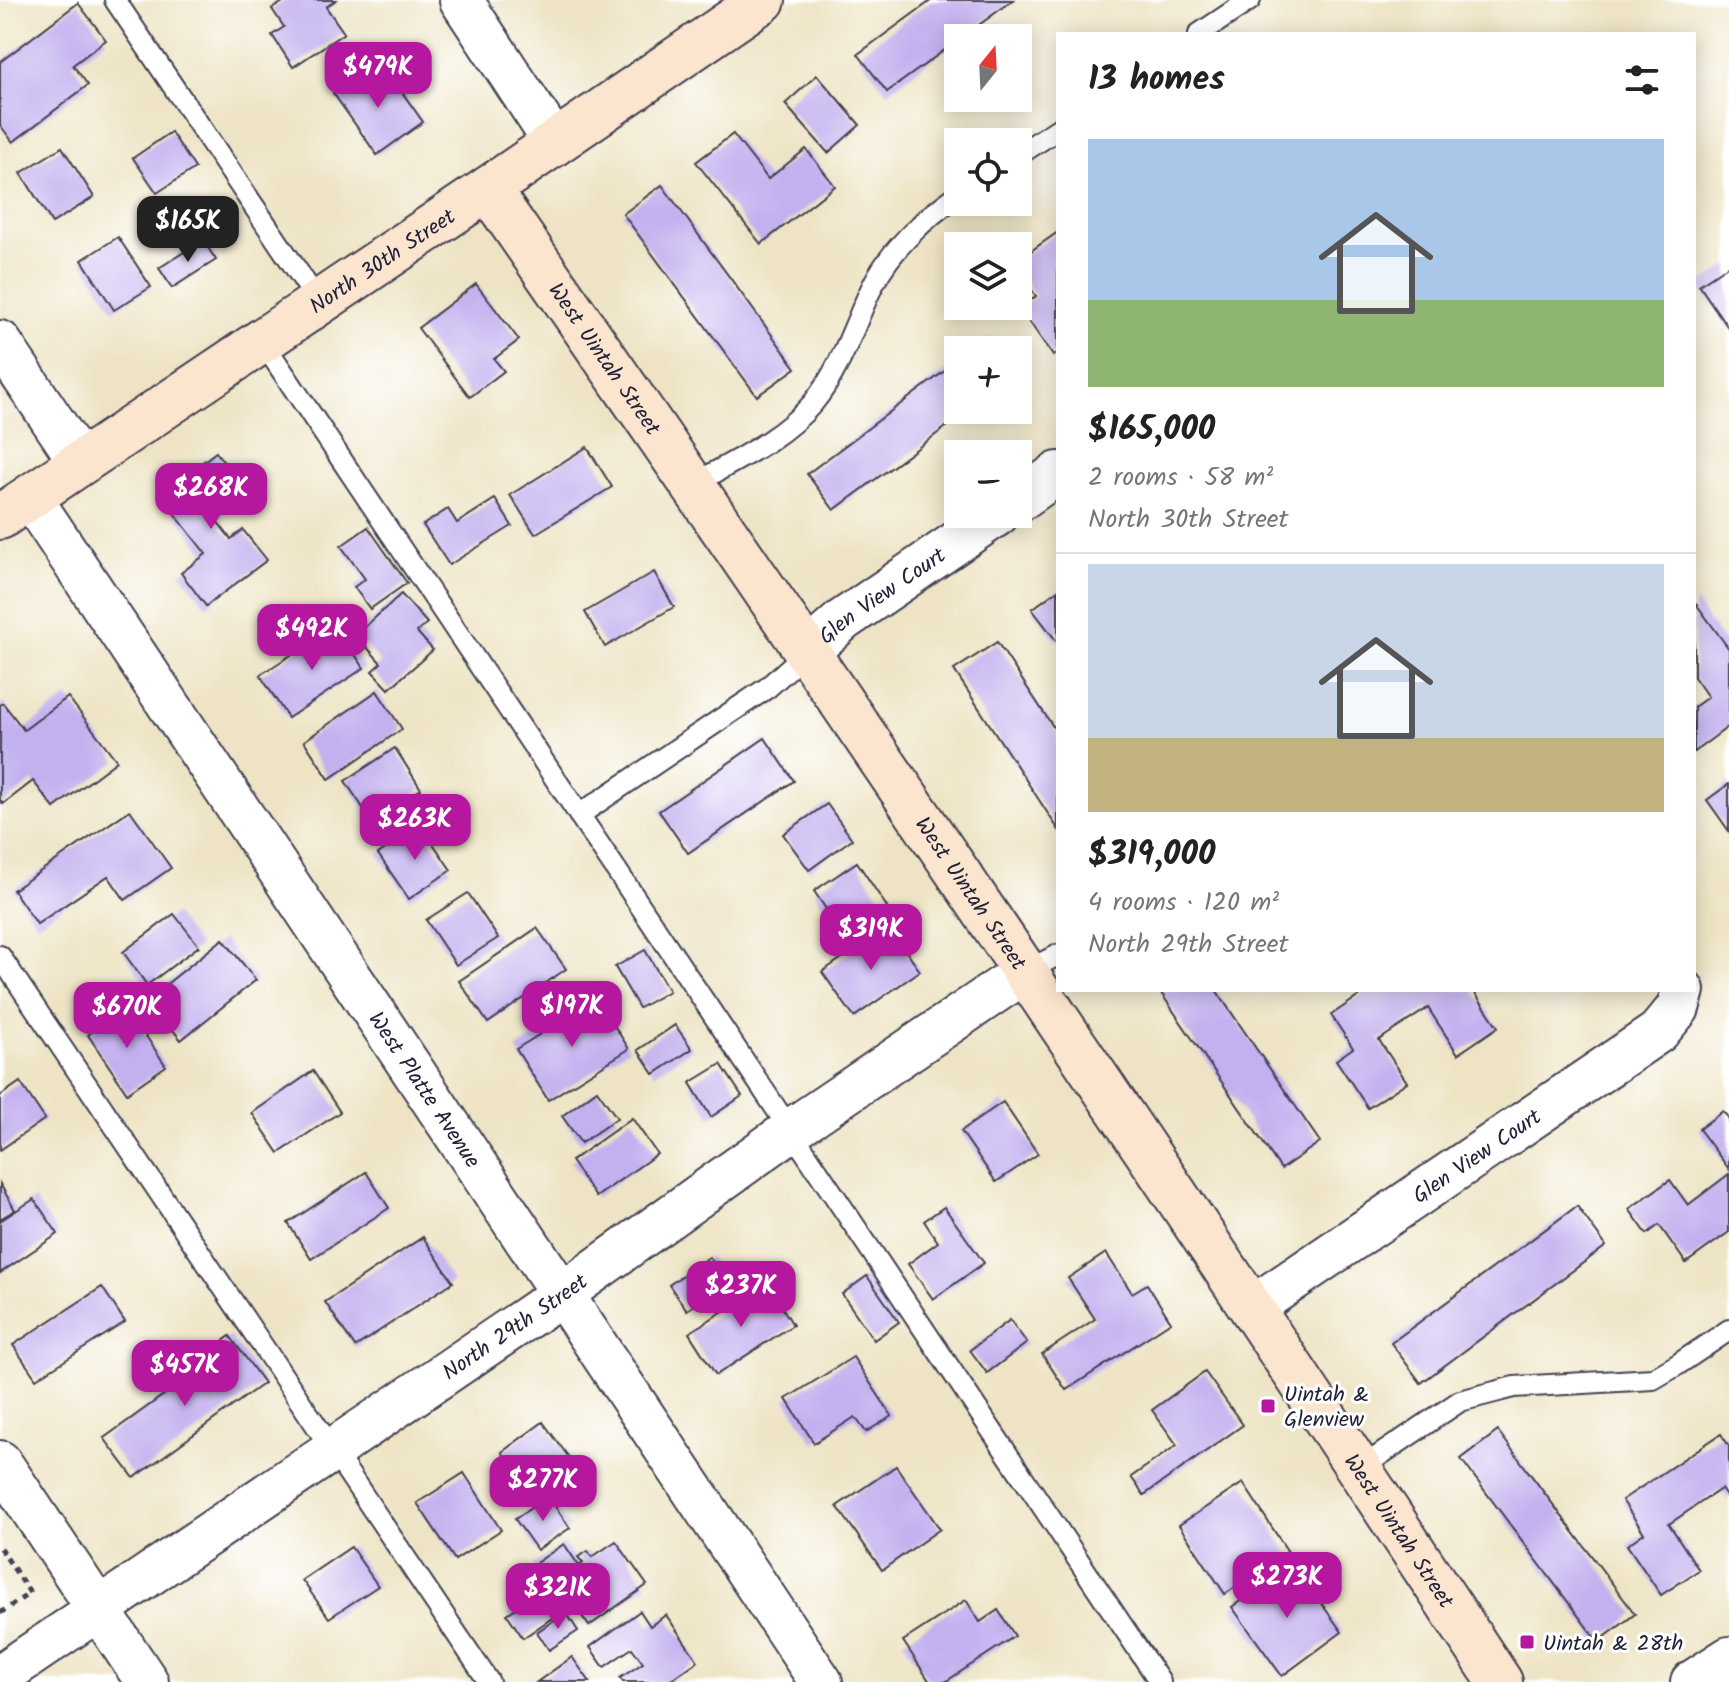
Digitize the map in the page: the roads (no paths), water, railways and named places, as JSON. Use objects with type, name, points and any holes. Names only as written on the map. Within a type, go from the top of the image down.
[{"type":"main road","name":"North 30th Street","points":[[15,507],[763,0]]},
{"type":"main road","name":"West Uintah Street","points":[[488,189],[807,652],[1042,963],[1056,986]]},
{"type":"main road","name":"West Uintah Street","points":[[1060,992],[1253,1307],[1500,1682]]},
{"type":"street","points":[[461,0],[555,143]]},
{"type":"street","points":[[0,342],[81,463]]},
{"type":"street","points":[[1032,491],[1056,474]]},
{"type":"street","name":"West Platte Avenue","points":[[15,507],[562,1294],[821,1682]]},
{"type":"street","name":"Glen View Court","points":[[807,652],[843,620],[978,528]]},
{"type":"street","name":"North 29th Street","points":[[0,1676],[562,1294],[791,1130],[1042,963]]},
{"type":"street","name":"Glen View Court","points":[[1253,1307],[1658,1032],[1678,1008],[1682,992]]},
{"type":"street","points":[[0,1462],[147,1682]]},
{"type":"street","points":[[1692,1682],[1729,1658]]},
{"type":"lane","points":[[115,0],[319,303]]},
{"type":"lane","points":[[1202,32],[1250,0]]},
{"type":"lane","points":[[1032,146],[1056,130]]},
{"type":"lane","points":[[692,485],[773,439],[813,403],[842,357],[875,280],[930,214],[944,204]]},
{"type":"lane","points":[[262,341],[1160,1682]]},
{"type":"lane","points":[[579,815],[767,688],[807,652]]},
{"type":"lane","points":[[0,956],[489,1682]]},
{"type":"lane","points":[[1359,1469],[1460,1401],[1514,1387],[1653,1379],[1729,1330]]},
{"type":"place","name":"Uintah & Glenview","points":[[1268,1406]]},
{"type":"place","name":"Uintah & 28th","points":[[1527,1642]]}]
